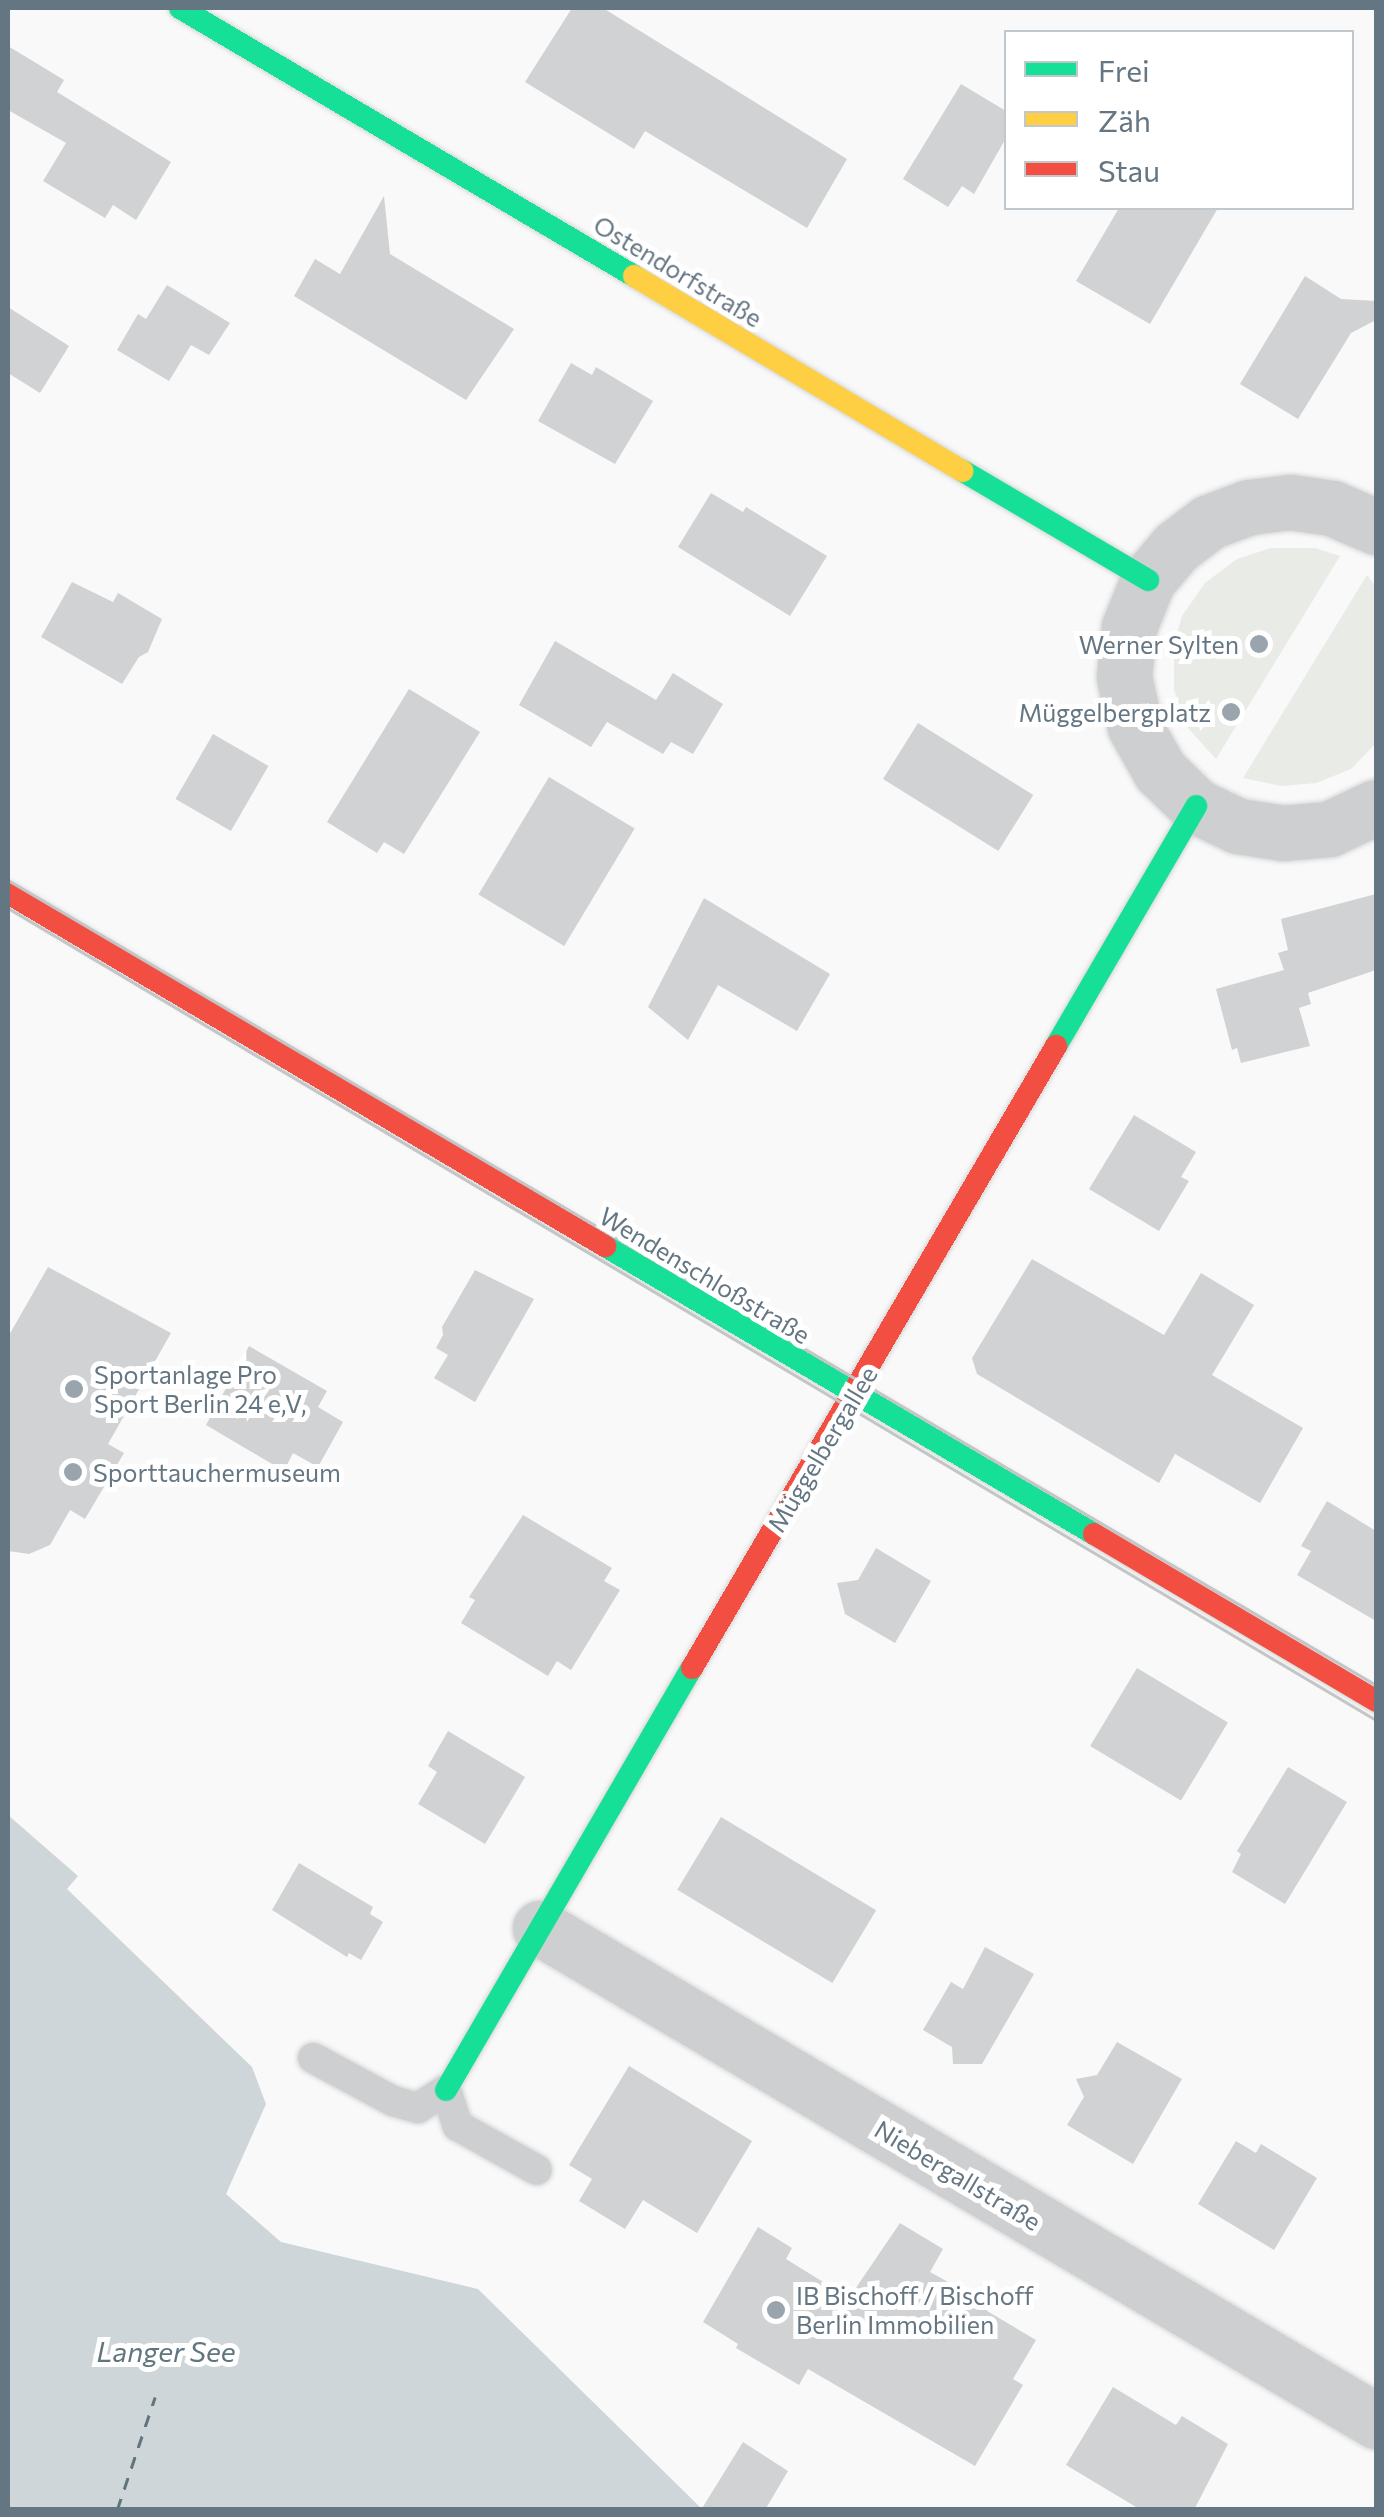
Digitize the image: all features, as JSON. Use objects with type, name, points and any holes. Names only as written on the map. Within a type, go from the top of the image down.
[{"type":"street","name":"Ostendorfstraße","points":[[180,8],[1148,580]]},
{"type":"street","points":[[1375,523],[1332,508],[1290,502],[1248,507],[1209,522],[1176,548],[1148,580],[1129,627],[1124,677],[1134,727],[1160,771],[1196,806],[1238,826],[1282,833],[1329,829],[1376,808]]},
{"type":"street","name":"Müggelbergallee","points":[[446,2090],[1196,806]]},
{"type":"street","name":"Wendenschloßstraße","points":[[8,893],[854,1394],[989,1468],[1376,1701]]},
{"type":"street","name":"Niebergallstraße","points":[[540,1928],[1376,2421]]},
{"type":"lane","points":[[313,2058],[418,2108],[446,2090],[458,2126],[538,2170]]},
{"type":"shaded area","points":[[1271,548],[1315,548],[1340,556],[1216,759],[1188,728],[1174,690],[1174,644],[1182,616],[1205,583],[1237,559]]},
{"type":"shaded area","points":[[1367,575],[1376,587],[1376,743],[1351,769],[1316,783],[1281,786],[1243,778]]},
{"type":"water","name":"Langer See","points":[[8,1815],[78,1876],[67,1889],[252,2067],[266,2104],[226,2194],[281,2242],[478,2289],[702,2509],[8,2509]]},
{"type":"building","points":[[572,8],[603,8],[847,159],[807,228],[645,131],[634,149],[525,82]]},
{"type":"building","points":[[8,46],[64,80],[57,92],[171,162],[136,220],[113,205],[105,218],[43,181],[66,143],[8,110]]},
{"type":"building","points":[[961,84],[1004,110],[1004,142],[974,194],[962,186],[948,207],[903,179]]},
{"type":"building","points":[[384,196],[390,254],[514,329],[466,400],[294,296],[315,259],[340,274]]},
{"type":"building","points":[[1118,210],[1217,210],[1150,324],[1076,281]]},
{"type":"building","points":[[1305,276],[1341,299],[1376,301],[1376,320],[1351,333],[1298,419],[1240,384]]},
{"type":"building","points":[[167,285],[230,323],[209,355],[191,345],[169,381],[117,350],[138,314],[146,319]]},
{"type":"building","points":[[8,307],[69,346],[40,393],[8,373]]},
{"type":"building","points":[[571,363],[592,375],[596,367],[653,401],[615,464],[538,421]]},
{"type":"building","points":[[711,493],[743,512],[746,507],[827,556],[790,616],[678,547]]},
{"type":"building","points":[[72,582],[113,602],[118,593],[162,619],[148,652],[139,657],[122,684],[41,637]]},
{"type":"building","points":[[555,641],[656,700],[673,673],[723,704],[693,754],[671,742],[663,754],[607,722],[591,747],[519,705]]},
{"type":"building","points":[[409,689],[480,732],[404,854],[384,842],[377,853],[327,822]]},
{"type":"building","points":[[918,723],[1033,795],[998,851],[883,779]]},
{"type":"building","points":[[213,734],[268,766],[231,831],[176,799]]},
{"type":"building","points":[[549,777],[635,829],[564,946],[478,894]]},
{"type":"building","points":[[1376,894],[1376,970],[1308,993],[1311,1004],[1299,1008],[1310,1046],[1241,1063],[1237,1048],[1232,1050],[1216,989],[1284,970],[1278,953],[1288,950],[1281,919]]},
{"type":"building","points":[[704,898],[830,974],[797,1031],[718,985],[688,1040],[648,1007]]},
{"type":"building","points":[[1134,1115],[1196,1152],[1181,1177],[1189,1181],[1159,1231],[1089,1189]]},
{"type":"building","points":[[1032,1259],[1164,1335],[1201,1273],[1254,1305],[1212,1375],[1303,1428],[1260,1503],[1175,1454],[1159,1483],[977,1374],[972,1358]]},
{"type":"building","name":"Sportanlage Pro Sport Berlin 24 e,V,","points":[[48,1267],[171,1333],[108,1444],[124,1453],[85,1519],[70,1510],[50,1545],[29,1554],[8,1551],[8,1337]]},
{"type":"building","points":[[475,1270],[534,1299],[475,1402],[434,1378],[448,1355],[436,1348],[443,1335],[442,1327]]},
{"type":"building","points":[[249,1346],[327,1391],[318,1407],[343,1422],[318,1467],[293,1453],[284,1471],[206,1425]]},
{"type":"building","points":[[1327,1501],[1376,1531],[1376,1621],[1297,1575],[1311,1551],[1301,1546]]},
{"type":"building","points":[[523,1515],[612,1568],[604,1581],[620,1590],[571,1670],[557,1661],[548,1676],[461,1623],[475,1600],[469,1597]]},
{"type":"building","points":[[876,1548],[931,1581],[895,1643],[845,1614],[837,1583],[858,1580]]},
{"type":"building","points":[[1137,1668],[1228,1723],[1181,1801],[1090,1746]]},
{"type":"building","points":[[448,1731],[525,1777],[485,1844],[418,1804],[437,1772],[428,1766]]},
{"type":"building","points":[[1288,1767],[1347,1802],[1285,1904],[1232,1872],[1241,1854],[1237,1851]]},
{"type":"building","points":[[721,1817],[876,1910],[832,1983],[677,1890]]},
{"type":"building","points":[[299,1863],[373,1907],[370,1914],[383,1922],[361,1960],[349,1953],[347,1957],[272,1910]]},
{"type":"building","points":[[985,1947],[1034,1974],[982,2064],[953,2064],[952,2047],[923,2030],[951,1982],[963,1989]]},
{"type":"building","points":[[1117,2042],[1182,2079],[1133,2164],[1067,2125],[1084,2097],[1076,2079],[1097,2075]]},
{"type":"building","points":[[629,2066],[752,2141],[697,2233],[643,2200],[625,2229],[579,2201],[592,2179],[569,2165]]},
{"type":"building","points":[[1236,2141],[1256,2153],[1261,2144],[1317,2178],[1274,2250],[1198,2204]]},
{"type":"building","points":[[900,2223],[943,2249],[930,2272],[990,2305],[987,2311],[1036,2340],[1013,2379],[1023,2385],[975,2466],[808,2369],[799,2385],[736,2348],[738,2344],[703,2322],[758,2227],[792,2248],[786,2259],[849,2298]]},
{"type":"building","points":[[1113,2387],[1176,2425],[1182,2416],[1228,2444],[1194,2510],[1141,2510],[1066,2465]]},
{"type":"building","points":[[743,2442],[788,2471],[765,2510],[701,2510]]},
{"type":"ferry route","points":[[117,2510],[155,2397]]},
{"type":"tram line","points":[[8,880],[1376,1685]]},
{"type":"tram line","points":[[8,908],[1376,1720]]},
{"type":"traffic: fast","points":[[180,8],[634,276]]},
{"type":"traffic: fast","points":[[963,471],[1148,580]]},
{"type":"traffic: fast","points":[[1056,1046],[1196,806]]},
{"type":"traffic: fast","points":[[605,1246],[1094,1534]]},
{"type":"traffic: fast","points":[[446,2090],[692,1668]]},
{"type":"traffic: slow","points":[[634,276],[963,471]]},
{"type":"traffic: jam","points":[[8,893],[605,1246]]},
{"type":"traffic: jam","points":[[692,1668],[1056,1046]]},
{"type":"traffic: jam","points":[[1094,1534],[1376,1701]]},
{"type":"place","name":"Werner Sylten","points":[[1259,644]]},
{"type":"place","name":"Müggelbergplatz","points":[[1231,712]]},
{"type":"place","name":"Sportanlage Pro Sport Berlin 24 e,V,","points":[[74,1389]]},
{"type":"place","name":"Sporttauchermuseum","points":[[73,1472]]},
{"type":"place","name":"IB Bischoff / Bischoff Berlin Immobilien","points":[[776,2310]]}]
